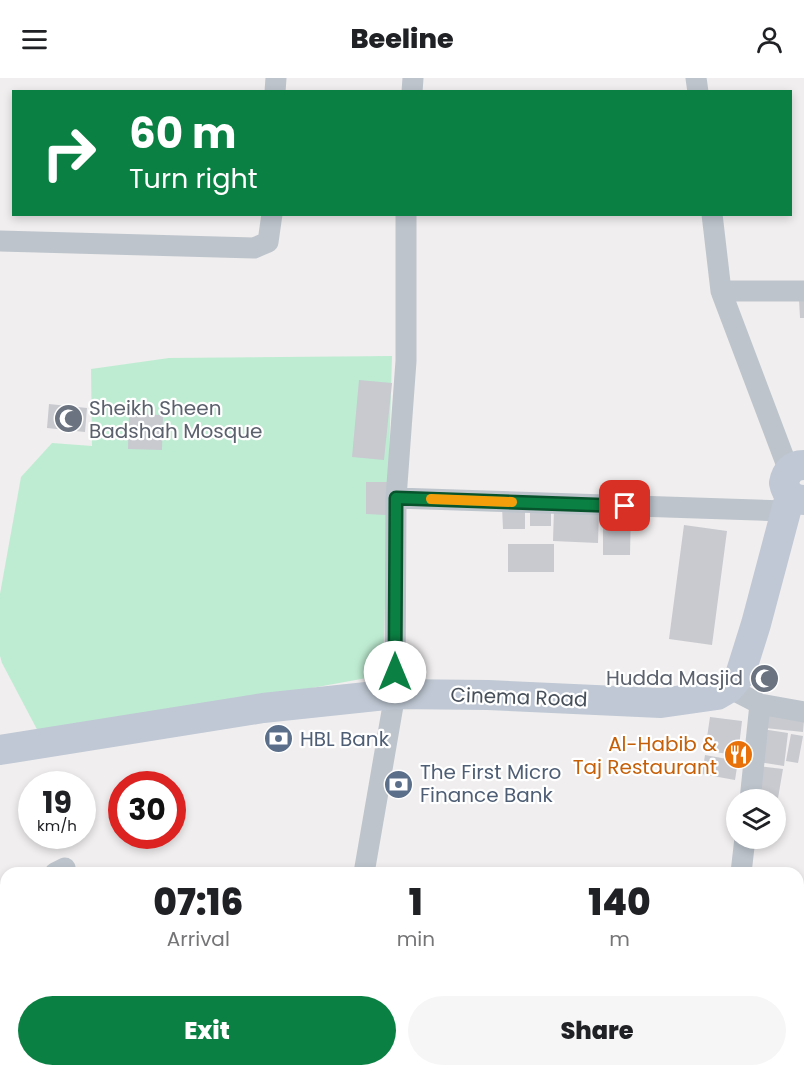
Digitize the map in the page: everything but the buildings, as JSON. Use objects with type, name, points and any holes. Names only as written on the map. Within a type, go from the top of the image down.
[{"type":"street","points":[[0,241],[254,248],[268,242],[272,216]]},
{"type":"street","points":[[365,867],[395,694],[396,498],[406,361],[406,216]]},
{"type":"street","points":[[712,216],[721,291],[794,489],[740,675],[729,688],[760,704],[804,712]]},
{"type":"street","points":[[721,291],[804,291]]},
{"type":"street","points":[[396,498],[794,489]]},
{"type":"street","name":"Cinema Road","points":[[0,750],[263,708],[395,694],[488,695],[661,703],[717,695],[729,688]]},
{"type":"street","points":[[751,789],[760,704]]},
{"type":"street","points":[[742,867],[744,849]]},
{"type":"green space","points":[[392,356],[383,675],[41,737],[2,663],[0,594],[21,477],[52,443],[92,446],[91,369],[169,358]]},
{"type":"slow traffic","points":[[431,499],[512,502]]},
{"type":"place","name":"Sheikh Sheen Badshah Mosque","points":[[68,419]]},
{"type":"place","name":"Hudda Masjid","points":[[764,678]]},
{"type":"place","name":"HBL Bank","points":[[279,739]]},
{"type":"place","name":"Al-Habib & Taj Restaurant","points":[[738,755]]},
{"type":"place","name":"The First Micro Finance Bank","points":[[399,784]]},
{"type":"route","points":[[395,672],[396,498],[625,506]]}]
